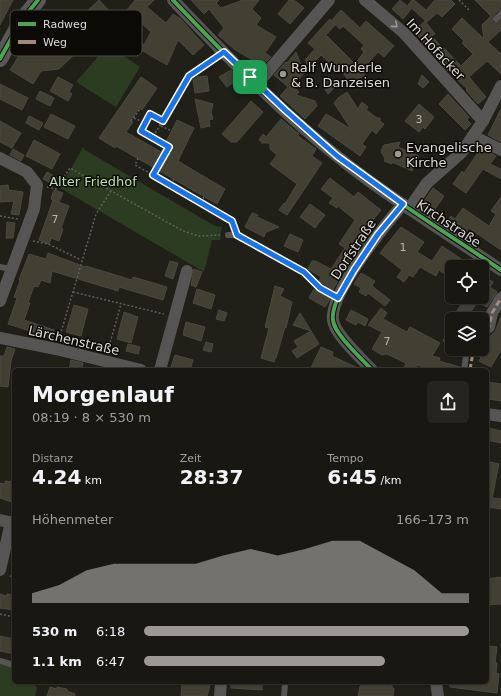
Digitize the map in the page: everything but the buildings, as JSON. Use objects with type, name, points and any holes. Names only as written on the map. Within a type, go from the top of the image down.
[{"type":"street","name":"Kirchstraße","points":[[174,0],[257,84],[348,164],[406,206],[501,270]]},
{"type":"street","points":[[257,84],[329,0]]},
{"type":"street","name":"Im Hofacker","points":[[365,0],[404,33],[483,121]]},
{"type":"street","points":[[28,10],[33,1]]},
{"type":"street","points":[[0,59],[10,41]]},
{"type":"street","name":"Dorfstraße","points":[[370,368],[339,334],[333,321],[333,307],[354,270],[378,234],[427,183],[462,152],[483,121],[501,86]]},
{"type":"street","points":[[473,136],[501,150]]},
{"type":"street","points":[[0,158],[28,172],[37,185],[34,209],[23,238],[6,268],[0,301]]},
{"type":"street","points":[[161,368],[176,317],[187,272]]},
{"type":"street","points":[[489,327],[492,313],[501,298]]},
{"type":"street","name":"Lärchenstraße","points":[[0,338],[56,348],[135,368]]},
{"type":"street","points":[[489,414],[501,416]]},
{"type":"street","points":[[0,568],[8,522]]},
{"type":"street","points":[[220,696],[221,684]]},
{"type":"street","points":[[436,684],[438,696]]},
{"type":"lane","points":[[228,235],[237,235],[304,272],[320,288],[338,298]]},
{"type":"lane","points":[[464,368],[466,356]]},
{"type":"lane","points":[[0,661],[12,664]]},
{"type":"lane","points":[[284,696],[285,684]]},
{"type":"path","points":[[459,0],[469,10]]},
{"type":"path","points":[[153,137],[189,76],[224,52]]},
{"type":"path","points":[[131,121],[140,109]]},
{"type":"path","points":[[153,175],[169,147],[141,131],[150,114],[163,121]]},
{"type":"path","points":[[134,117],[145,123]]},
{"type":"path","points":[[160,125],[172,131]]},
{"type":"path","points":[[138,158],[135,165],[232,221],[237,235]]},
{"type":"path","points":[[37,185],[56,189],[70,168],[183,231],[199,236],[220,235]]},
{"type":"path","points":[[171,185],[174,179]]},
{"type":"path","points":[[56,348],[96,214],[111,191]]},
{"type":"path","points":[[201,203],[204,197]]},
{"type":"path","points":[[0,216],[30,221]]},
{"type":"path","points":[[23,238],[48,244],[82,260]]},
{"type":"path","points":[[73,292],[176,317]]},
{"type":"path","points":[[106,360],[121,304]]},
{"type":"path","points":[[0,614],[12,617]]},
{"type":"green space","points":[[98,56],[124,56],[140,67],[116,107],[76,82]]},
{"type":"green space","name":"Alter Friedhof","points":[[83,147],[85,150],[215,226],[222,227],[220,240],[212,240],[204,272],[60,188]]},
{"type":"green space","points":[[0,664],[12,667],[12,684],[34,684],[37,688],[35,696],[0,696]]},
{"type":"marked path","points":[[489,327],[492,313],[501,298]]},
{"type":"marked path","points":[[470,368],[472,356]]},
{"type":"cycle path","points":[[30,10],[38,0]]},
{"type":"cycle path","points":[[173,0],[279,107],[348,165],[385,193],[501,270]]},
{"type":"cycle path","points":[[0,59],[10,41]]},
{"type":"cycle path","points":[[370,368],[338,332],[333,320],[334,308],[349,277],[360,260],[403,204]]},
{"type":"place","name":"Ralf Wunderle & B. Danzeisen","points":[[283,74]]},
{"type":"place","name":"Evangelische Kirche","points":[[398,154]]},
{"type":"route","points":[[224,52],[250,77],[285,110],[348,164],[403,204],[378,234],[354,270],[338,298],[320,288],[304,272],[237,235],[232,221],[153,175],[169,147],[141,131],[150,114],[163,121],[189,76],[224,52]]}]
